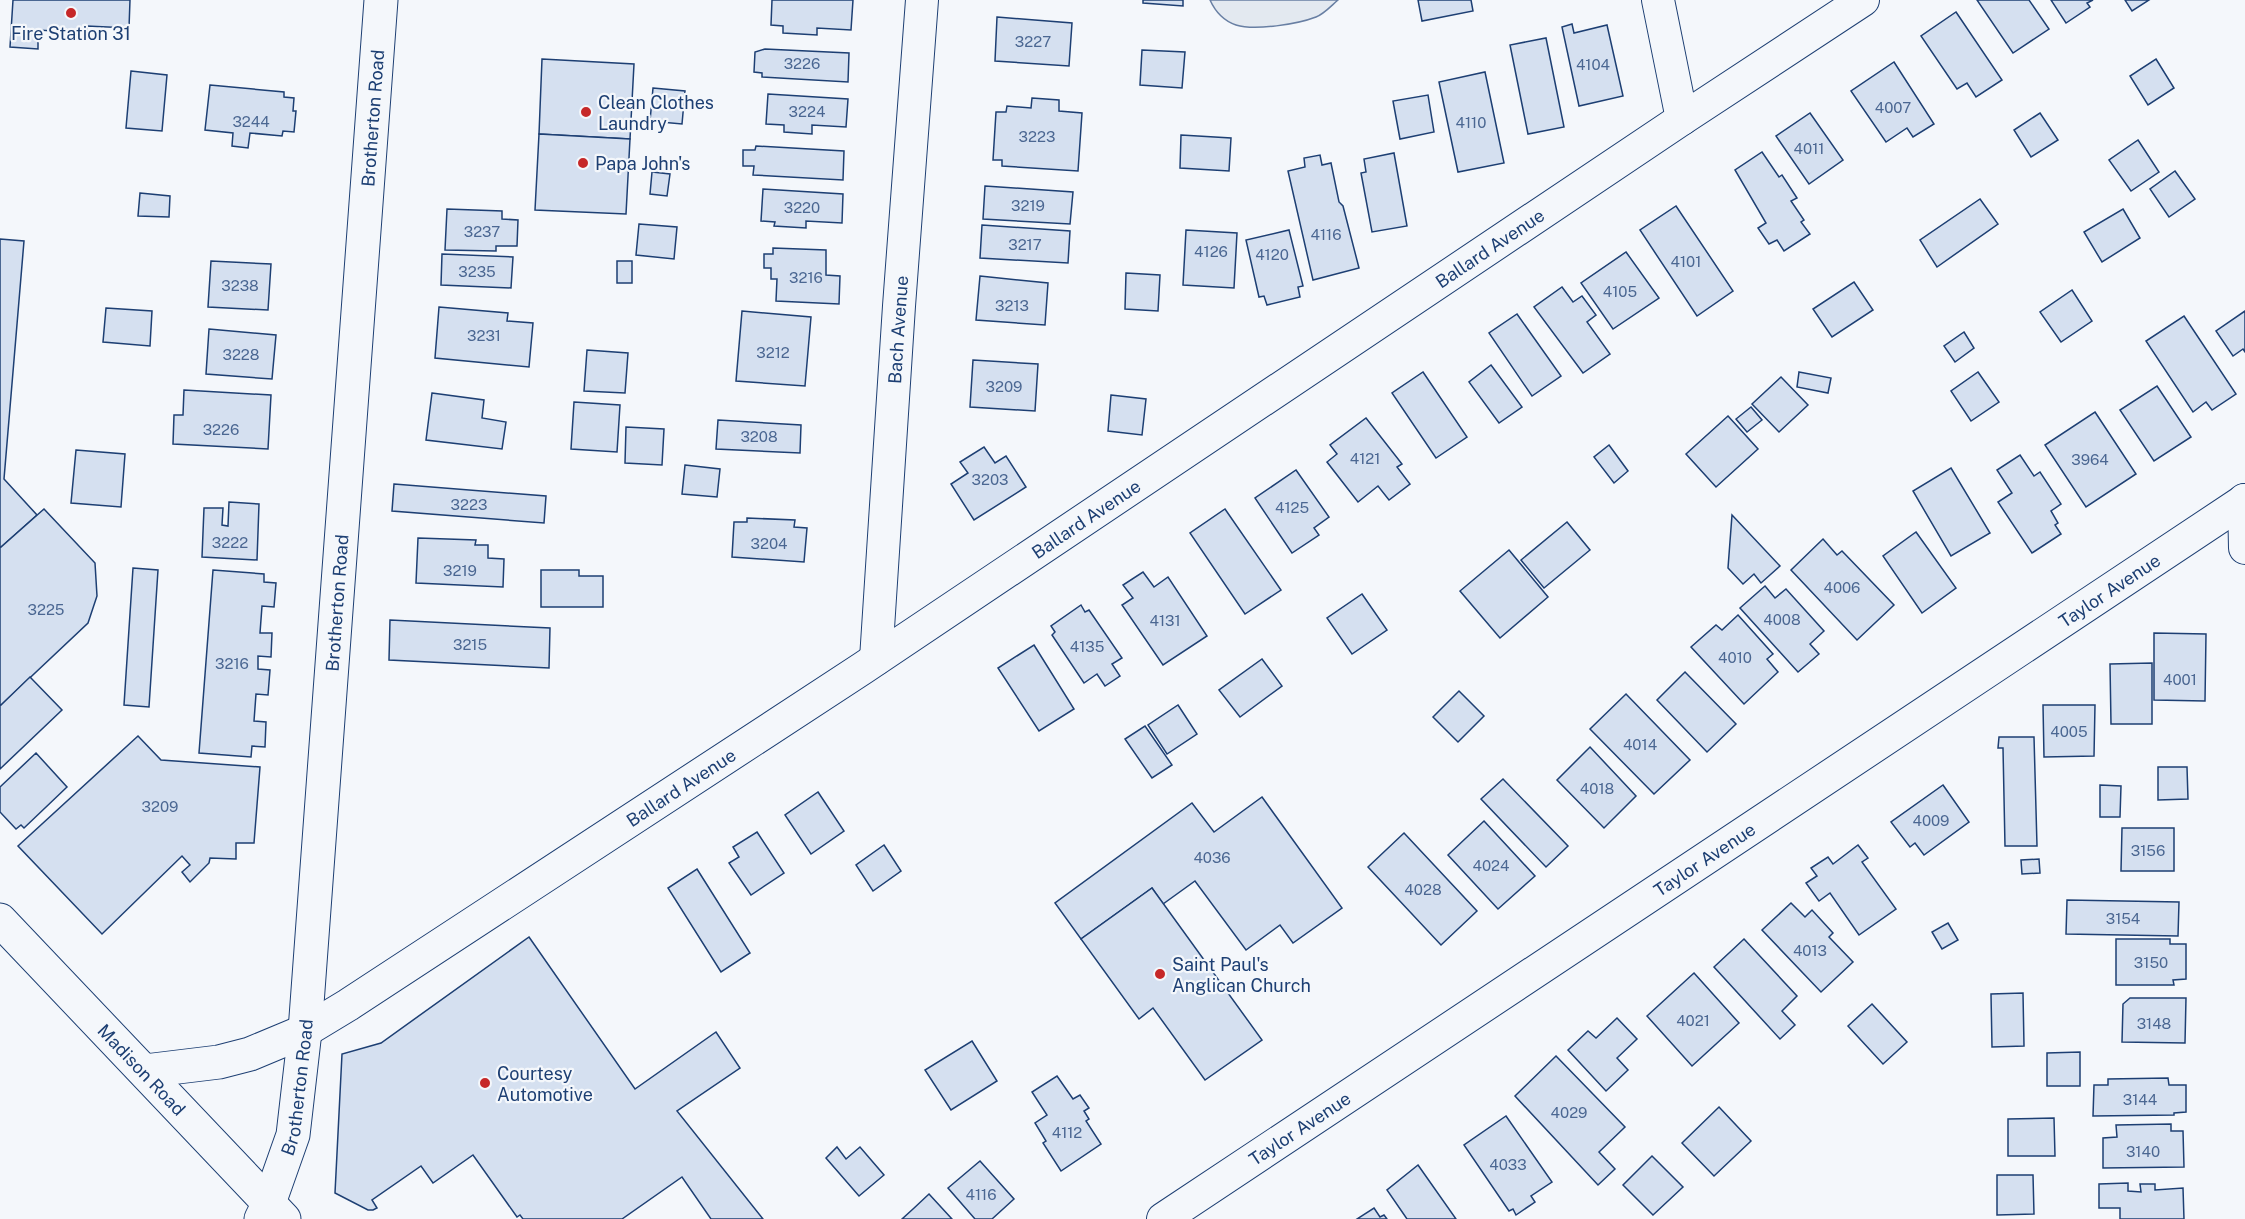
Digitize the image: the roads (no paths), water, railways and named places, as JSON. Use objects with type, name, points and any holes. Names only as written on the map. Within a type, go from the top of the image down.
[{"type":"street","name":"Brotherton Road","points":[[271,1214],[293,1135],[305,1031],[381,0]]},
{"type":"street","name":"Bach Avenue","points":[[876,659],[922,0]]},
{"type":"street","points":[[1658,0],[1682,118]]},
{"type":"street","name":"Ballard Avenue","points":[[305,1031],[876,659],[1682,118],[1863,0]]},
{"type":"street","points":[[2245,500],[2245,548]]},
{"type":"street","name":"Taylor Avenue","points":[[1163,1219],[2245,500]]},
{"type":"street","name":"Madison Road","points":[[0,920],[145,1071],[271,1214]]},
{"type":"street","points":[[145,1071],[219,1062],[250,1054],[305,1031]]},
{"type":"place","name":"Fire Station 31","points":[[71,13]]},
{"type":"place","name":"Clean Clothes Laundry","points":[[586,112]]},
{"type":"place","name":"Papa John's","points":[[583,163]]},
{"type":"place","name":"Saint Paul's Anglican Church","points":[[1160,974]]},
{"type":"place","name":"Courtesy Automotive","points":[[485,1083]]}]
